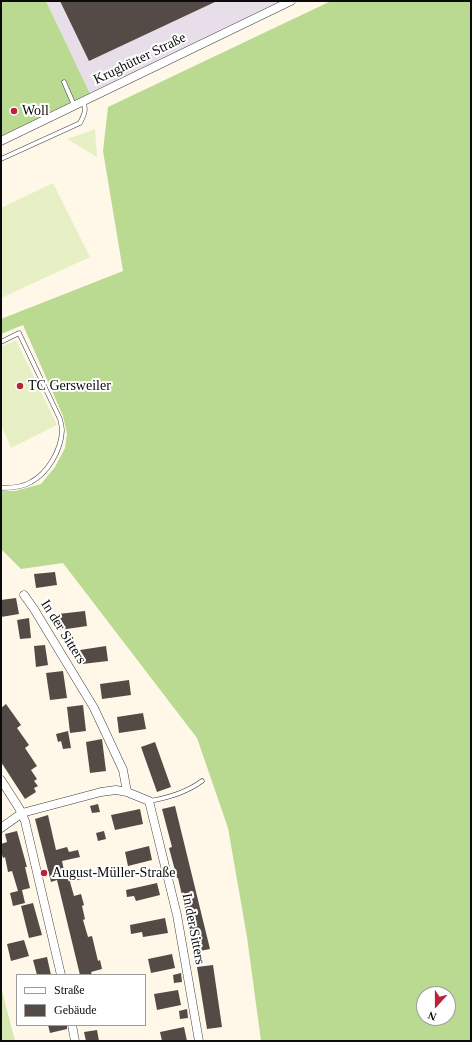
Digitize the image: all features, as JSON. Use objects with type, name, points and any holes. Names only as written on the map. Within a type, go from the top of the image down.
[{"type":"street","name":"Krughütter Straße","points":[[1,141],[291,1]]},
{"type":"street","name":"In der Sitters","points":[[24,595],[94,708],[123,770],[127,792]]},
{"type":"street","points":[[1,780],[22,813],[25,821],[61,974]]},
{"type":"street","points":[[1,828],[22,813],[101,792],[116,790],[127,792],[149,801]]},
{"type":"street","name":"In der Sitters","points":[[149,801],[178,914],[200,1041]]},
{"type":"street","points":[[72,1026],[75,1041]]},
{"type":"lane","points":[[64,82],[74,105]]},
{"type":"lane","points":[[1,159],[80,124],[85,114],[86,106],[84,101]]},
{"type":"lane","points":[[1,342],[19,333],[60,419],[62,430],[59,445],[43,473],[31,483],[13,488],[1,488]]},
{"type":"lane","points":[[149,801],[167,798],[194,787],[202,781]]},
{"type":"shaded area","points":[[46,1],[283,1],[92,98]]},
{"type":"green space","points":[[1,1],[46,1],[92,98],[1,140]]},
{"type":"green space","points":[[331,1],[471,1],[471,1041],[261,1041],[247,937],[228,828],[197,738],[63,563],[21,569],[1,549],[1,491],[15,491],[41,484],[55,467],[65,448],[67,434],[63,416],[23,325],[1,334],[1,319],[123,271],[103,151],[108,107]]},
{"type":"green space","points":[[95,129],[97,157],[67,139]]},
{"type":"green space","points":[[53,183],[90,257],[1,298],[1,208]]},
{"type":"green space","name":"TC Gersweiler","points":[[16,340],[57,425],[11,448],[1,425],[1,347]]},
{"type":"green space","points":[[1,987],[15,1041],[1,1041]]},
{"type":"building","points":[[60,1],[217,1],[89,61]]},
{"type":"building","points":[[55,572],[57,585],[36,588],[34,574]]},
{"type":"building","points":[[16,598],[19,614],[1,617],[1,600]]},
{"type":"building","points":[[85,611],[87,626],[60,630],[58,614]]},
{"type":"building","points":[[29,618],[31,638],[20,639],[17,620]]},
{"type":"building","points":[[45,645],[48,665],[36,667],[34,646]]},
{"type":"building","points":[[106,646],[108,661],[82,664],[80,650]]},
{"type":"building","points":[[63,671],[67,698],[50,700],[46,673]]},
{"type":"building","points":[[129,680],[131,695],[102,699],[100,684]]},
{"type":"building","points":[[6,704],[21,725],[17,728],[29,745],[25,748],[37,766],[31,770],[37,779],[34,781],[38,786],[34,788],[36,792],[25,799],[1,762],[1,708]]},
{"type":"building","points":[[83,705],[86,731],[70,733],[67,707]]},
{"type":"building","points":[[143,713],[146,729],[119,733],[117,717]]},
{"type":"building","points":[[68,731],[71,748],[63,749],[61,741],[58,742],[56,734]]},
{"type":"building","points":[[102,739],[106,771],[90,773],[86,742]]},
{"type":"building","points":[[155,742],[171,787],[157,792],[141,747]]},
{"type":"building","points":[[98,804],[100,812],[92,813],[90,806]]},
{"type":"building","points":[[175,806],[210,949],[195,952],[178,878],[169,848],[172,847],[162,809]]},
{"type":"building","points":[[140,809],[143,824],[115,830],[111,815]]},
{"type":"building","points":[[48,815],[56,850],[67,847],[69,852],[78,850],[80,857],[62,861],[65,875],[83,870],[85,878],[70,882],[74,896],[81,894],[84,905],[82,906],[85,919],[83,920],[88,937],[92,936],[98,961],[100,960],[102,969],[91,972],[92,974],[80,974],[57,880],[51,882],[35,819]]},
{"type":"building","points":[[17,831],[27,867],[25,867],[30,888],[22,890],[25,903],[13,906],[10,893],[18,891],[12,871],[8,872],[5,857],[3,858],[1,851],[1,844],[7,842],[5,834]]},
{"type":"building","points":[[104,831],[106,839],[98,841],[96,833]]},
{"type":"building","points":[[149,846],[152,860],[128,866],[125,852]]},
{"type":"building","points":[[157,883],[160,895],[136,901],[134,896],[127,897],[126,890]]},
{"type":"building","points":[[33,903],[42,935],[29,938],[21,906]]},
{"type":"building","points":[[165,918],[168,933],[143,937],[142,932],[131,934],[130,925]]},
{"type":"building","points":[[24,940],[29,956],[11,961],[7,944]]},
{"type":"building","points":[[172,954],[175,968],[151,973],[148,959]]},
{"type":"building","points":[[47,957],[51,974],[37,974],[33,960]]},
{"type":"building","points":[[213,965],[222,1027],[207,1029],[197,967]]},
{"type":"building","points":[[181,973],[182,982],[174,983],[173,975]]},
{"type":"building","points":[[178,990],[181,1005],[157,1010],[154,994]]},
{"type":"building","points":[[187,1009],[188,1018],[180,1019],[179,1011]]},
{"type":"building","points":[[48,1026],[67,1026],[67,1029],[50,1033]]},
{"type":"building","points":[[184,1027],[187,1041],[162,1041],[160,1032]]},
{"type":"building","points":[[97,1030],[99,1041],[86,1041],[84,1032]]},
{"type":"place","name":"Woll","points":[[14,111]]},
{"type":"place","name":"TC Gersweiler","points":[[20,386]]},
{"type":"place","name":"August-Müller-Straße","points":[[44,873]]}]
